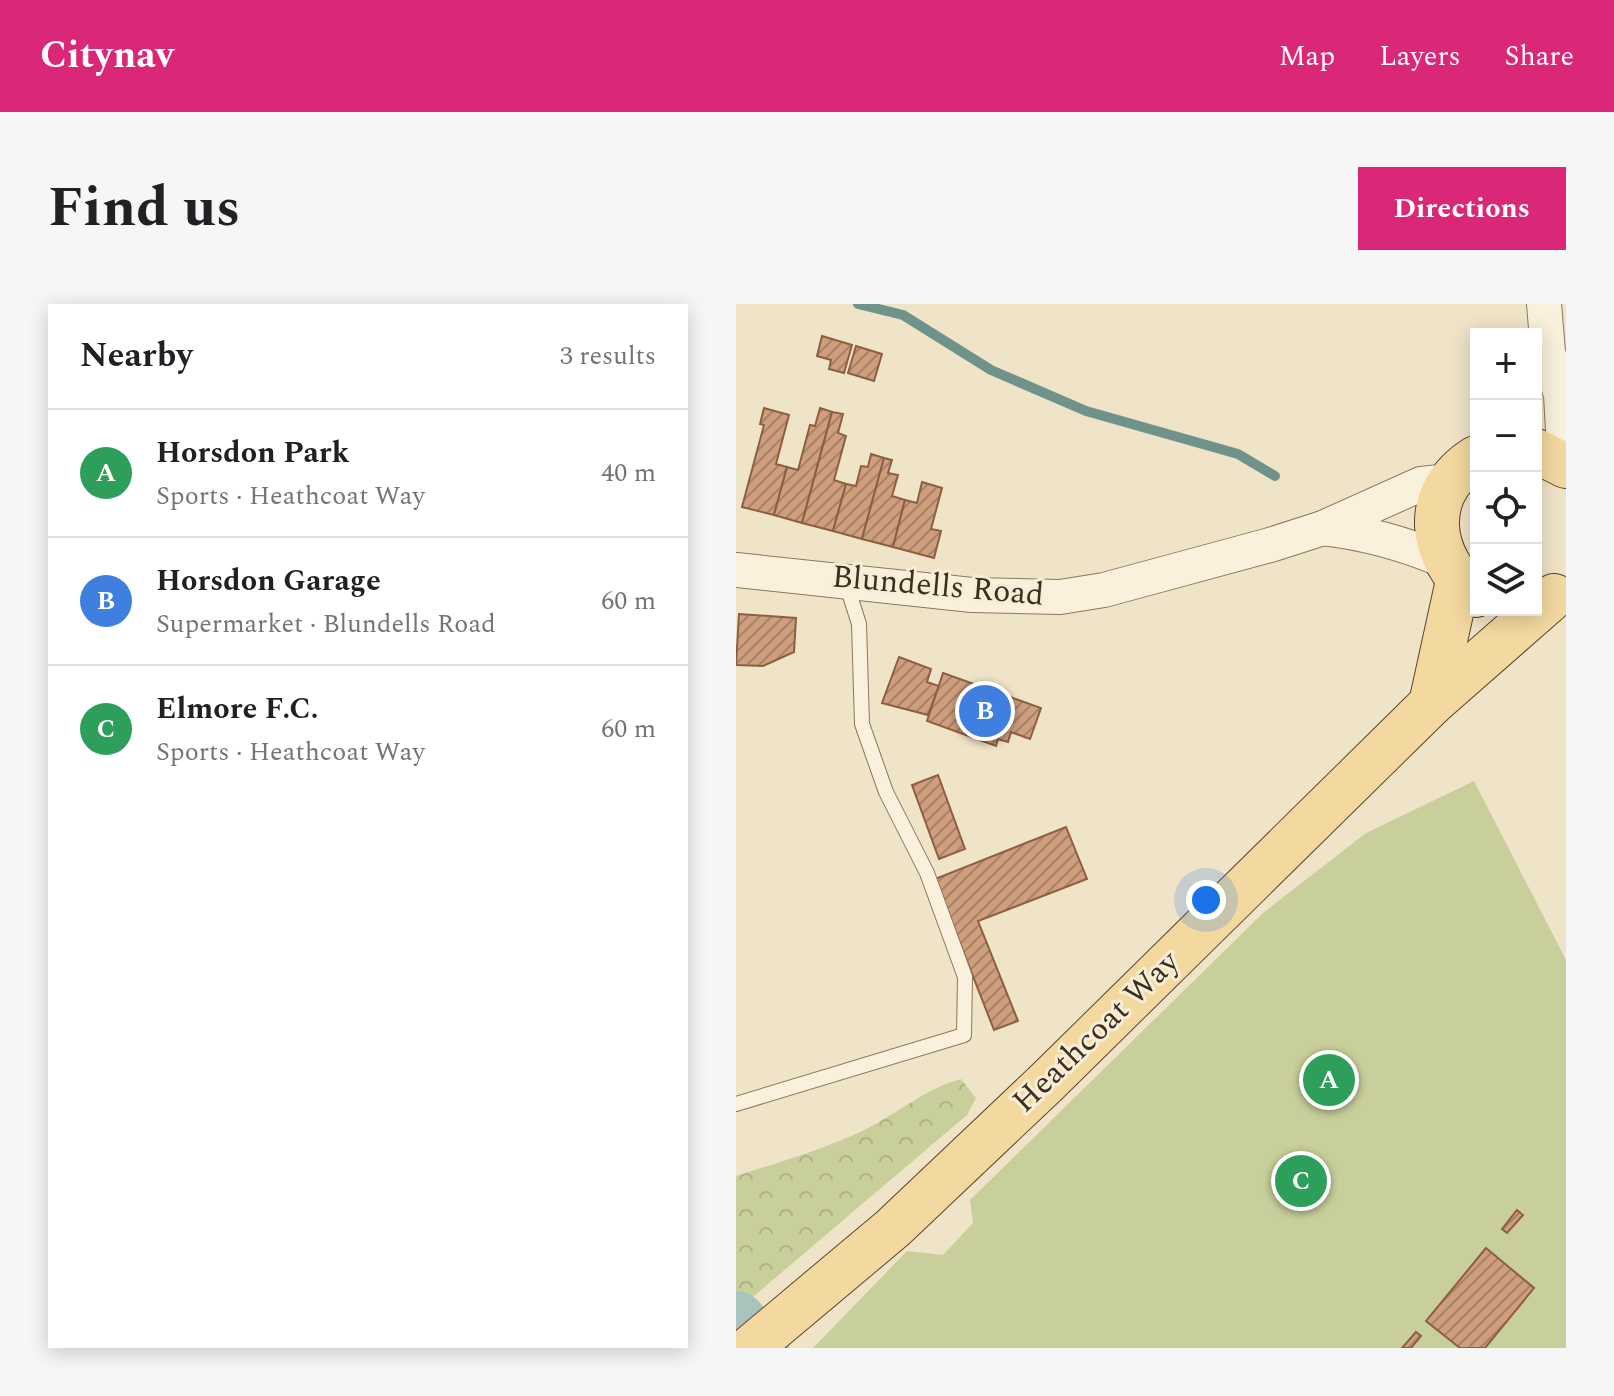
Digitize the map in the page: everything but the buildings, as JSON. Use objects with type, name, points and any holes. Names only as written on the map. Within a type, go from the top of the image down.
[{"type":"main road","points":[[1431,704],[1459,579],[1436,534],[1439,506],[1463,470]]},
{"type":"main road","name":"Heathcoat Way","points":[[750,1348],[893,1228],[1046,1083],[1431,704],[1552,596]]},
{"type":"street","points":[[1544,304],[1548,352],[1561,395],[1556,461]]},
{"type":"street","points":[[1542,372],[1548,352]]},
{"type":"street","name":"Blundells Road","points":[[736,570],[845,579],[972,595],[1060,597],[1104,590],[1323,528],[1421,484],[1463,470]]},
{"type":"street","name":"Blundells Road","points":[[1323,528],[1365,533],[1407,544],[1459,579]]},
{"type":"lane","points":[[736,1104],[964,1035],[965,977],[927,873],[886,792],[862,724],[859,624],[845,579]]},
{"type":"green space","points":[[1474,781],[1566,960],[1566,1348],[813,1348],[907,1251],[943,1255],[973,1223],[970,1200],[1263,913],[1366,833]]},
{"type":"green space","points":[[961,1079],[976,1098],[967,1115],[741,1307],[736,1303],[736,1176],[848,1137],[924,1095]]},
{"type":"waterway","points":[[858,304],[903,315],[991,370],[1086,411],[1238,454],[1275,476]]},
{"type":"waterway","points":[[736,1321],[759,1348]]},
{"type":"place","name":"Horsdon Garage","points":[[985,711]]},
{"type":"place","name":"Horsdon Park","points":[[1329,1080]]},
{"type":"place","name":"Elmore F.C.","points":[[1301,1181]]}]
